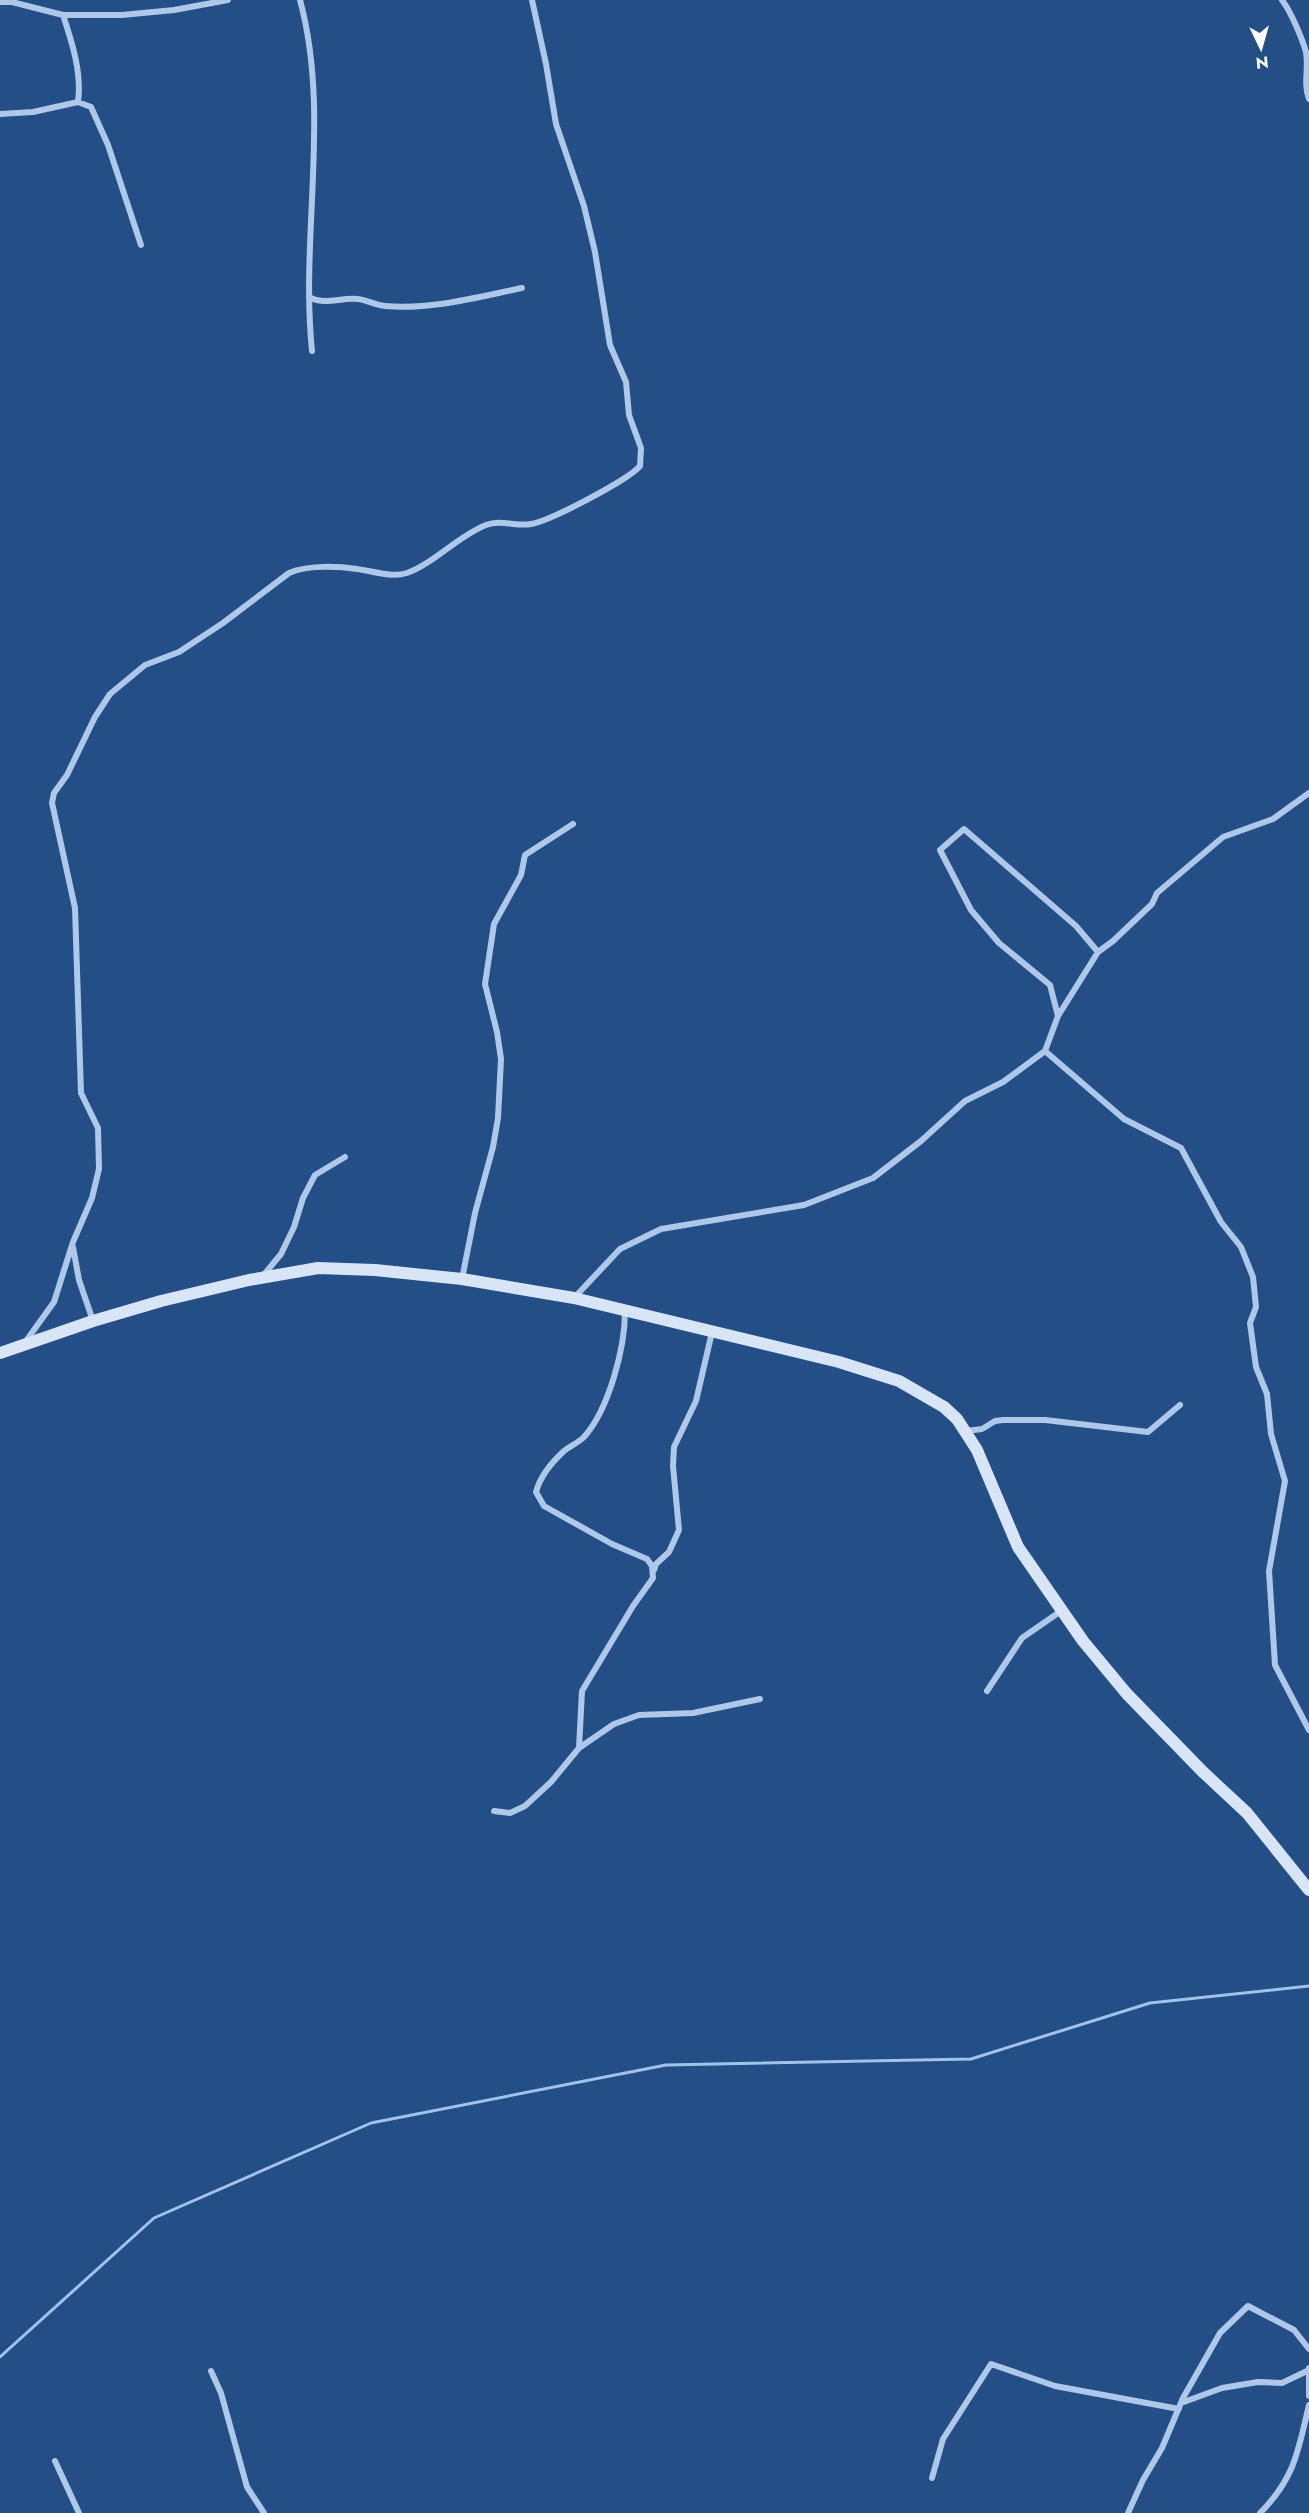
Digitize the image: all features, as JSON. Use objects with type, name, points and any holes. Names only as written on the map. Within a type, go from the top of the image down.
[{"type":"street","points":[[0,3],[12,2],[63,15],[122,15],[174,10],[228,0]]},
{"type":"street","points":[[300,0],[314,69],[309,297],[312,351]]},
{"type":"street","points":[[22,1347],[54,1302],[73,1242],[92,1198],[99,1169],[98,1128],[81,1093],[75,908],[52,802],[54,793],[68,775],[95,717],[110,694],[145,665],[179,652],[223,623],[289,573],[299,569],[355,568],[382,573],[406,573],[460,538],[487,525],[498,522],[533,524],[620,482],[640,466],[641,448],[629,415],[626,382],[610,345],[595,252],[584,206],[556,124],[532,0]]},
{"type":"street","points":[[1282,0],[1291,12],[1306,52],[1306,92],[1309,99]]},
{"type":"street","points":[[63,15],[73,45],[78,77],[78,102]]},
{"type":"street","points":[[0,114],[33,112],[78,102],[91,107],[108,145],[141,245]]},
{"type":"street","points":[[309,297],[322,302],[359,299],[383,306],[404,306],[466,300],[522,288]]},
{"type":"street","points":[[574,1298],[620,1249],[661,1229],[804,1205],[873,1178],[921,1141],[965,1101],[1004,1082],[1045,1051],[1058,1016],[1098,952],[1152,904],[1157,893],[1174,881],[1223,837],[1273,819],[1309,793]]},
{"type":"street","points":[[462,1280],[475,1213],[493,1147],[498,1118],[501,1059],[485,984],[494,924],[521,875],[525,855],[573,824]]},
{"type":"street","points":[[1058,1016],[1050,985],[999,943],[971,910],[940,850],[964,829],[1076,926],[1098,952]]},
{"type":"street","points":[[1045,1051],[1124,1119],[1181,1148],[1221,1222],[1240,1248],[1253,1277],[1256,1307],[1250,1323],[1256,1367],[1267,1394],[1271,1434],[1285,1481],[1269,1571],[1275,1665],[1309,1730]]},
{"type":"street","points":[[261,1278],[281,1254],[294,1227],[303,1198],[315,1175],[345,1158]]},
{"type":"street","points":[[73,1242],[79,1280],[93,1321]]},
{"type":"street","points":[[0,1353],[93,1321],[161,1301],[261,1278],[318,1268],[375,1270],[462,1280],[574,1298],[838,1362],[899,1381],[944,1407],[957,1419],[966,1431],[986,1470],[1018,1547],[1061,1611],[1127,1694],[1203,1772],[1247,1813],[1309,1890]]},
{"type":"street","points":[[625,1311],[625,1330],[601,1411],[583,1438],[565,1451],[539,1480],[536,1492],[544,1506],[612,1544],[647,1559],[652,1566],[653,1574]]},
{"type":"street","points":[[579,1748],[582,1691],[633,1606],[653,1578],[656,1564],[669,1552],[679,1530],[673,1466],[674,1447],[696,1401],[712,1332]]},
{"type":"street","points":[[966,1431],[982,1430],[994,1421],[1045,1420],[1148,1432],[1180,1405]]},
{"type":"street","points":[[987,1691],[1022,1638],[1061,1611]]},
{"type":"street","points":[[494,1811],[510,1814],[525,1806],[551,1782],[579,1748],[614,1724],[639,1715],[693,1713],[760,1698]]},
{"type":"street","points":[[1128,2513],[1143,2480],[1162,2448],[1180,2406],[1220,2333],[1248,2306],[1294,2330],[1309,2349]]},
{"type":"street","points":[[932,2478],[943,2439],[991,2364],[1055,2386],[1180,2406],[1222,2388],[1258,2382],[1282,2383],[1308,2369],[1309,2396]]},
{"type":"street","points":[[211,2371],[221,2393],[248,2487],[264,2513]]},
{"type":"street","points":[[1260,2513],[1275,2498],[1289,2478],[1309,2404]]},
{"type":"street","points":[[56,2461],[79,2513]]},
{"type":"waterway","points":[[0,2357],[154,2218],[371,2123],[666,2065],[971,2059],[1150,2003],[1309,1986]]}]
